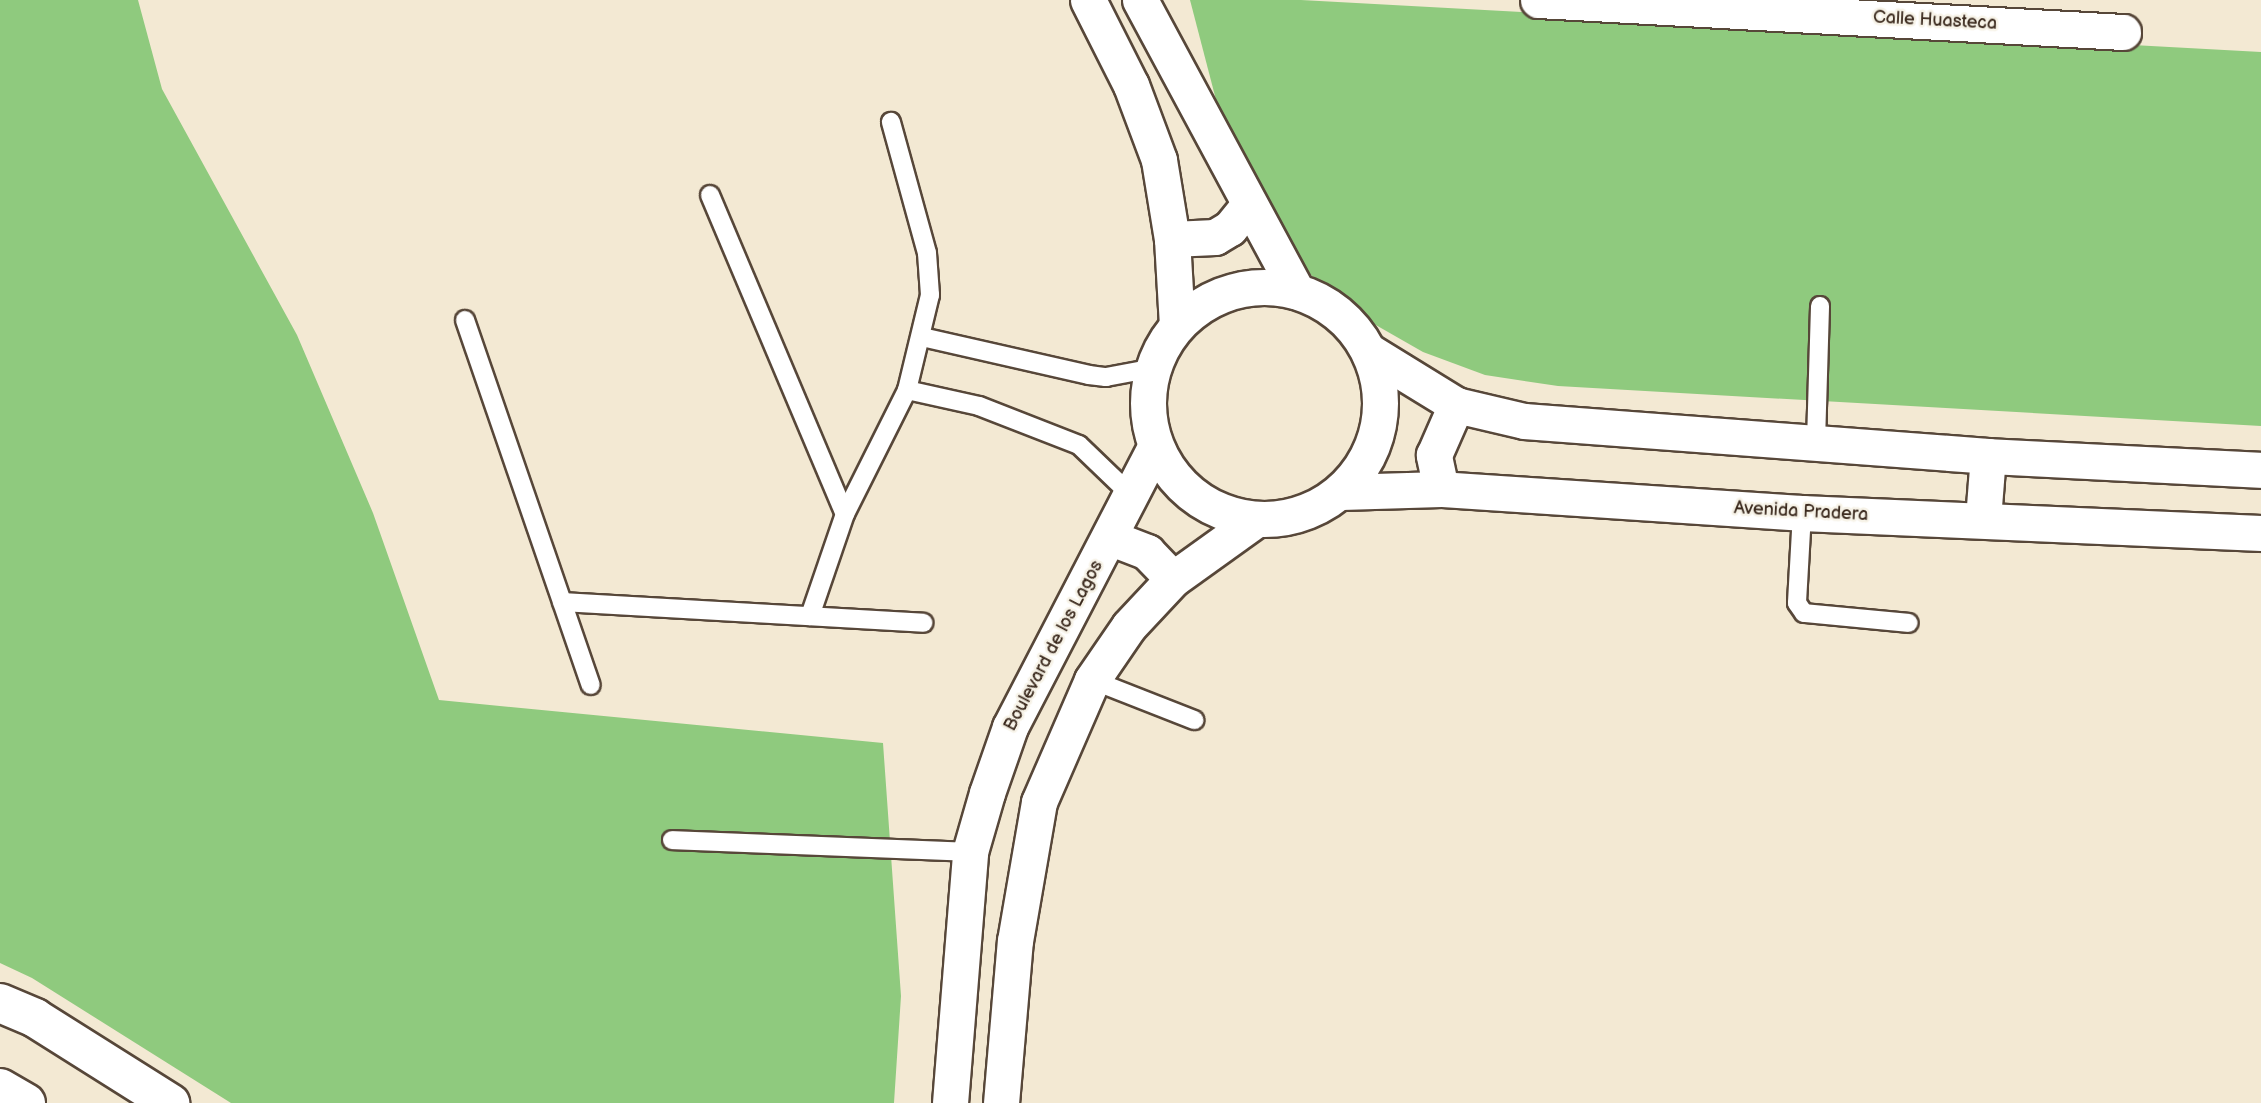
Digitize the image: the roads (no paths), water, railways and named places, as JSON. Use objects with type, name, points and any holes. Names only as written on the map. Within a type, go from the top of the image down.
[{"type":"main road","points":[[0,1003],[36,1018],[170,1103]]},
{"type":"main road","points":[[0,1088],[26,1103]]},
{"type":"street","points":[[1088,0],[1147,124],[1159,160],[1172,239],[1177,325]]},
{"type":"street","points":[[1140,0],[1248,206],[1297,291]]},
{"type":"street","name":"Calle Huasteca","points":[[1538,0],[1997,12],[2123,32]]},
{"type":"street","points":[[1172,239],[1215,237],[1230,228],[1248,206]]},
{"type":"street","points":[[1265,286],[1297,291],[1327,304],[1352,325],[1370,352],[1381,388],[1379,426],[1365,462],[1341,492],[1301,515],[1254,521],[1223,514],[1194,499],[1170,475],[1155,447],[1147,415],[1154,368],[1177,325],[1202,304],[1233,291],[1265,286]]},
{"type":"street","points":[[1370,352],[1456,405],[1524,421],[1988,456],[2261,470]]},
{"type":"street","points":[[1441,489],[1434,455],[1456,405]]},
{"type":"street","name":"Boulevard de los Lagos","points":[[950,1103],[970,852],[1010,727],[1111,538],[1155,447]]},
{"type":"street","points":[[1983,519],[1988,456]]},
{"type":"street","name":"Avenida Pradera","points":[[1341,492],[1441,489],[1802,513],[2261,533]]},
{"type":"street","points":[[1001,1103],[1015,941],[1039,802],[1092,680],[1129,626],[1172,579],[1254,521]]},
{"type":"street","points":[[1111,538],[1147,552],[1172,579]]},
{"type":"lane","points":[[810,616],[845,514],[907,390],[922,337],[931,273],[891,122]]},
{"type":"lane","points":[[710,195],[845,514]]},
{"type":"lane","points":[[1816,442],[1819,306]]},
{"type":"lane","points":[[465,320],[591,685]]},
{"type":"lane","points":[[922,337],[1089,375],[1107,377],[1154,368]]},
{"type":"lane","points":[[907,390],[979,406],[1079,445],[1132,496]]},
{"type":"lane","points":[[1802,513],[1797,603],[1804,614],[1909,623]]},
{"type":"lane","points":[[562,601],[923,623]]},
{"type":"lane","points":[[1092,680],[1194,720]]},
{"type":"lane","points":[[672,840],[970,852]]}]
